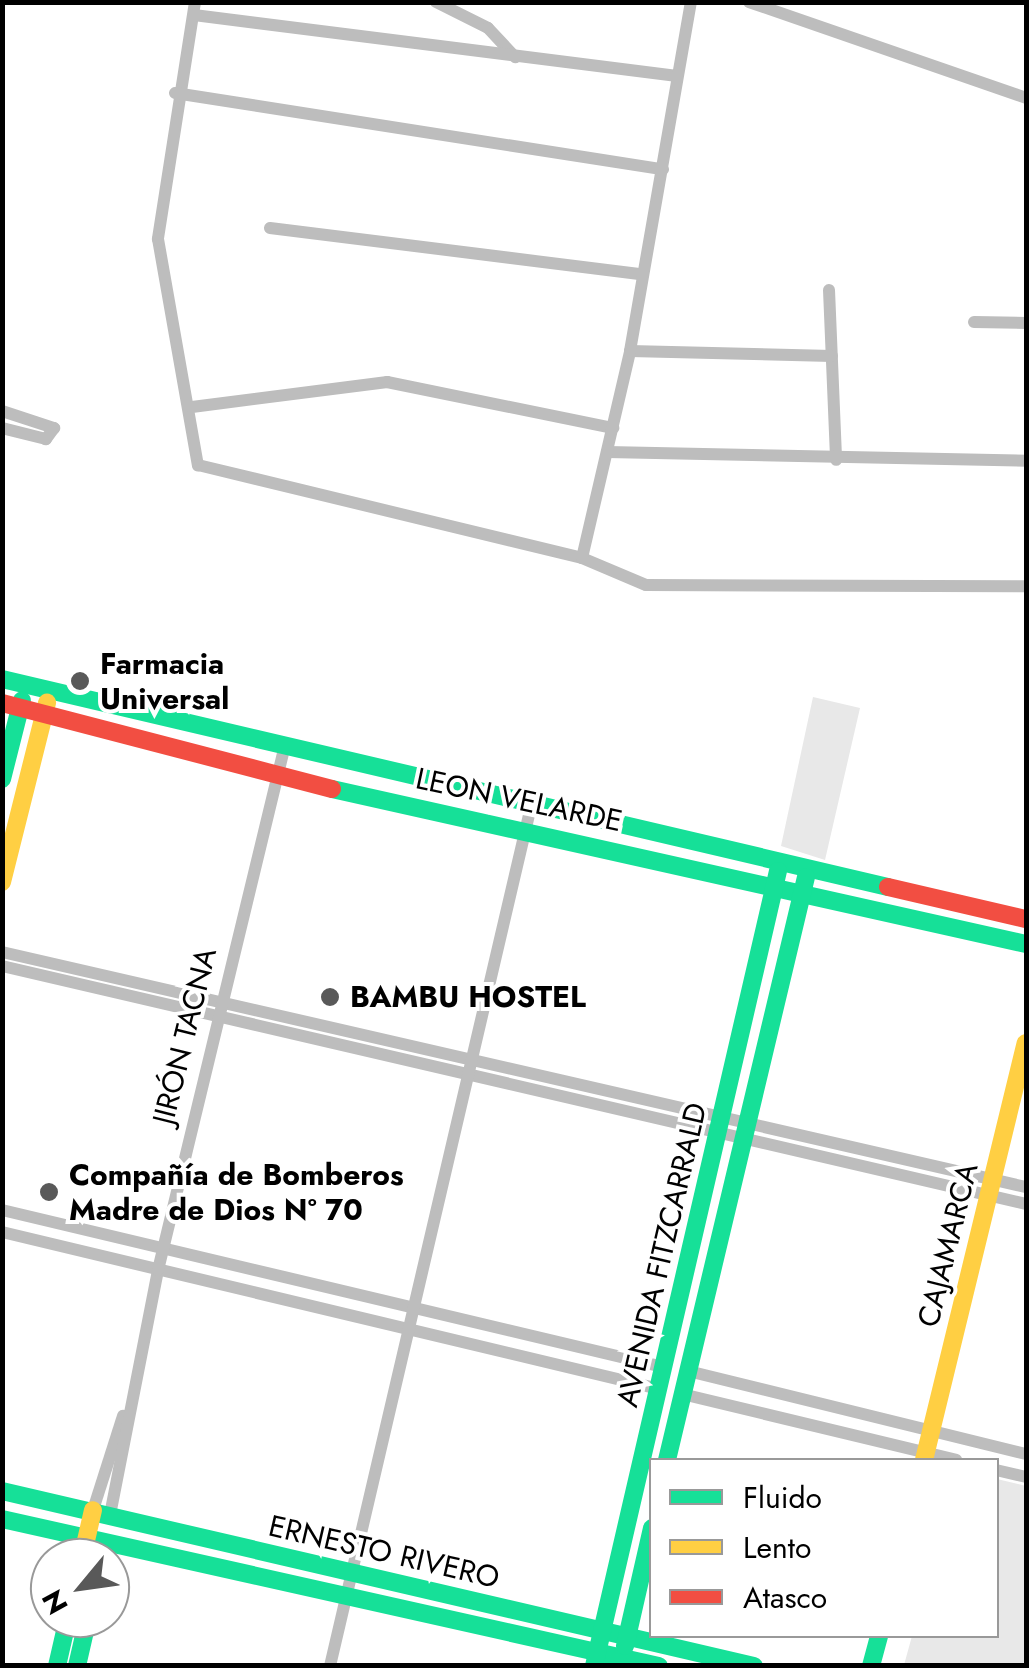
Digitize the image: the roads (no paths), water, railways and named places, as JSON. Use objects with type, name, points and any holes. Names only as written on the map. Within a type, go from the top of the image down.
[{"type":"street","points":[[436,2],[488,28],[516,58]]},
{"type":"street","points":[[582,558],[630,351],[675,76],[691,2]]},
{"type":"street","points":[[749,2],[1026,98]]},
{"type":"street","points":[[675,76],[516,58],[194,9],[175,93],[159,282],[192,407],[198,465],[582,558],[646,585],[1026,586]]},
{"type":"street","points":[[175,93],[662,169]]},
{"type":"street","points":[[270,228],[641,274]]},
{"type":"street","points":[[829,290],[836,460]]},
{"type":"street","points":[[974,322],[1026,324]]},
{"type":"street","points":[[630,351],[832,356]]},
{"type":"street","points":[[192,407],[387,382],[613,428]]},
{"type":"street","points":[[2,411],[54,428],[46,438],[2,428]]},
{"type":"street","points":[[607,452],[836,460],[1026,461]]},
{"type":"street","name":"LEON VELARDE","points":[[2,679],[284,750],[810,862],[1026,919]]},
{"type":"street","points":[[2,779],[12,705],[26,685]]},
{"type":"street","points":[[2,882],[49,690]]},
{"type":"street","name":"LEON VELARDE","points":[[12,705],[278,777],[804,888],[1026,944]]},
{"type":"street","name":"JIRÓN TACNA","points":[[99,1538],[219,1005],[284,750]]},
{"type":"street","points":[[330,1666],[532,802]]},
{"type":"street","name":"AVENIDA FITZCARRALD","points":[[595,1659],[782,856]]},
{"type":"street","name":"AVENIDA FITZCARRALD","points":[[667,1458],[810,862]]},
{"type":"street","points":[[2,952],[219,1005],[473,1059],[721,1127]]},
{"type":"street","points":[[2,966],[219,1005],[469,1076],[990,1187],[1026,1188]]},
{"type":"street","name":"CAJAMARCA","points":[[924,1457],[1026,1043]]},
{"type":"street","points":[[990,1187],[1026,1204]]},
{"type":"street","points":[[2,1210],[414,1313],[663,1367]]},
{"type":"street","points":[[21,1237],[26,1216]]},
{"type":"street","points":[[2,1232],[410,1333],[658,1389]]},
{"type":"street","points":[[688,1372],[1026,1454]]},
{"type":"street","points":[[682,1394],[924,1457]]},
{"type":"street","points":[[999,1471],[1026,1477]]},
{"type":"street","name":"ERNESTO RIVERO","points":[[2,1491],[754,1666]]},
{"type":"street","name":"ERNESTO RIVERO","points":[[2,1519],[72,1538]]},
{"type":"street","points":[[621,1662],[649,1541]]},
{"type":"street","name":"ERNESTO RIVERO","points":[[130,1551],[348,1594],[595,1659],[658,1666]]},
{"type":"street","points":[[57,1666],[63,1638]]},
{"type":"street","points":[[77,1666],[83,1638]]},
{"type":"street","points":[[871,1666],[878,1638]]},
{"type":"place","name":"Farmacia Universal","points":[[80,681]]},
{"type":"place","name":"BAMBU HOSTEL","points":[[330,997]]},
{"type":"place","name":"Compañía de Bomberos Madre de Dios Nº 70","points":[[49,1192]]}]
